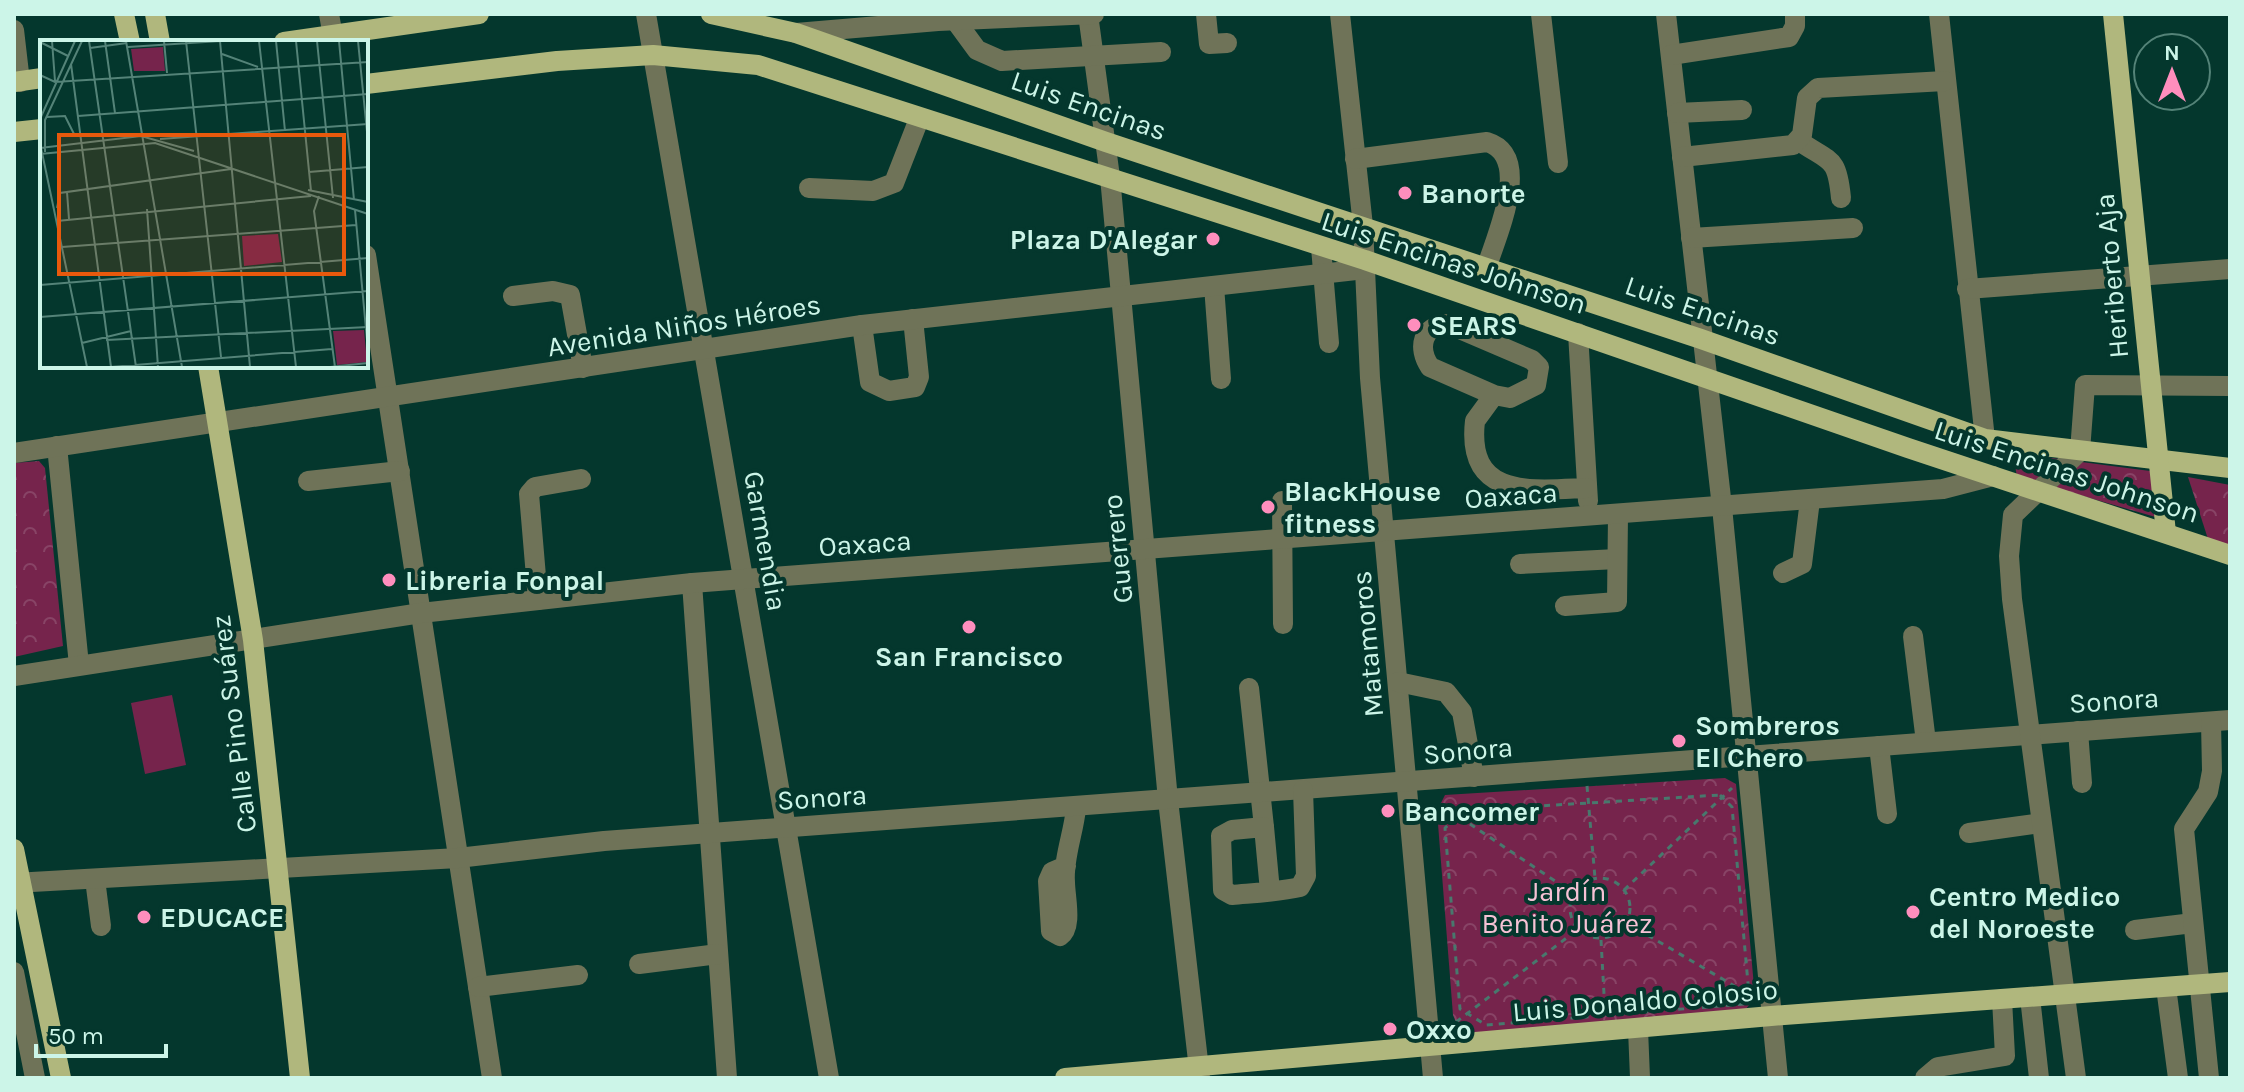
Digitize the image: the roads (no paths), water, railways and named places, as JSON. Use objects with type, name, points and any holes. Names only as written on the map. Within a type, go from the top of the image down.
[{"type":"main road","points":[[124,14],[129,40]]},
{"type":"main road","points":[[155,14],[160,40]]},
{"type":"main road","points":[[333,39],[479,14]]},
{"type":"main road","name":"Luis Encinas","points":[[711,14],[796,33],[1106,142],[1487,266],[1985,439],[2230,468]]},
{"type":"main road","name":"Heriberto Aja","points":[[2113,14],[2166,533]]},
{"type":"main road","name":"Luis Encinas Johnson","points":[[368,84],[557,61],[653,55],[758,65],[1321,247],[1365,265],[1578,333],[2230,555]]},
{"type":"main road","points":[[17,82],[40,78]]},
{"type":"main road","points":[[14,132],[40,129]]},
{"type":"main road","points":[[201,368],[213,413]]},
{"type":"main road","name":"Calle Pino Suárez","points":[[208,368],[213,413],[253,640],[300,1078]]},
{"type":"main road","points":[[14,849],[18,883],[33,939],[61,1078]]},
{"type":"main road","name":"Luis Donaldo Colosio","points":[[1065,1078],[1200,1072],[1430,1047],[1771,1016],[2230,982]]},
{"type":"main road","points":[[46,1078],[53,1041]]},
{"type":"street","points":[[329,14],[333,39]]},
{"type":"street","name":"Garmendia","points":[[646,14],[829,1078]]},
{"type":"street","points":[[796,33],[888,19],[1090,14]]},
{"type":"street","name":"Guerrero","points":[[1090,14],[1110,177],[1168,800],[1200,1072]]},
{"type":"street","points":[[1206,14],[1209,44],[1227,43]]},
{"type":"street","name":"Matamoros","points":[[1340,14],[1363,226],[1370,378],[1409,783],[1433,1078]]},
{"type":"street","points":[[1541,14],[1558,163]]},
{"type":"street","points":[[1666,14],[1722,507],[1778,1078]]},
{"type":"street","points":[[1671,55],[1789,37],[1795,26],[1795,14]]},
{"type":"street","points":[[1939,14],[1985,439]]},
{"type":"street","points":[[944,18],[977,50],[1002,61],[1161,52]]},
{"type":"street","points":[[14,30],[17,82]]},
{"type":"street","points":[[1799,141],[1803,106],[1811,92],[1818,88],[1945,81]]},
{"type":"street","points":[[1677,113],[1742,110]]},
{"type":"street","points":[[809,188],[873,191],[894,183],[919,119]]},
{"type":"street","points":[[1682,157],[1776,149],[1799,141]]},
{"type":"street","points":[[1799,141],[1831,161],[1838,171],[1841,198]]},
{"type":"street","points":[[1355,159],[1487,142],[1500,146],[1508,158],[1510,184],[1487,266]]},
{"type":"street","points":[[1691,238],[1853,228]]},
{"type":"street","points":[[1321,247],[1329,343]]},
{"type":"street","name":"Avenida Niños Héroes","points":[[14,453],[213,413],[388,398],[862,325],[1323,274],[1365,265]]},
{"type":"street","points":[[368,268],[492,1078]]},
{"type":"street","points":[[1967,289],[2230,269]]},
{"type":"street","points":[[1214,286],[1221,379]]},
{"type":"street","points":[[513,296],[553,291],[570,295],[583,368]]},
{"type":"street","points":[[862,325],[870,382],[889,391],[915,387],[919,377],[913,319]]},
{"type":"street","points":[[1439,324],[1448,324],[1532,360],[1539,367],[1536,385],[1529,391],[1510,398],[1494,395],[1430,367],[1421,348],[1423,339],[1439,324]]},
{"type":"street","points":[[1578,333],[1589,517]]},
{"type":"street","points":[[2076,1078],[2012,599],[2009,534],[2013,515],[2080,451],[2085,385],[2150,388],[2230,386]]},
{"type":"street","points":[[1494,395],[1475,421],[1474,429],[1480,463],[1487,473],[1499,483],[1524,490],[1587,488]]},
{"type":"street","points":[[57,446],[79,665]]},
{"type":"street","points":[[308,481],[400,471]]},
{"type":"street","name":"Oaxaca","points":[[14,676],[421,613],[692,583],[1810,500],[1943,489],[1993,476]]},
{"type":"street","points":[[538,600],[529,494],[535,487],[581,479]]},
{"type":"street","points":[[1783,573],[1802,564],[1810,500]]},
{"type":"street","points":[[1282,501],[1283,624]]},
{"type":"street","points":[[1565,606],[1617,602],[1618,515]]},
{"type":"street","points":[[1520,564],[1617,559]]},
{"type":"street","points":[[692,583],[727,1078]]},
{"type":"street","points":[[1913,636],[1926,742]]},
{"type":"street","points":[[1398,682],[1446,692],[1462,712],[1474,777]]},
{"type":"street","points":[[1249,688],[1270,891]]},
{"type":"street","points":[[2209,1078],[2184,829],[2208,792],[2220,721]]},
{"type":"street","name":"Sonora","points":[[18,883],[458,858],[710,833],[2220,721]]},
{"type":"street","points":[[2078,731],[2082,783]]},
{"type":"street","points":[[1879,746],[1887,814]]},
{"type":"street","points":[[1264,827],[1232,830],[1221,836],[1223,890],[1232,895],[1300,887],[1304,883],[1303,790]]},
{"type":"street","points":[[1066,866],[1076,808]]},
{"type":"street","points":[[1969,833],[2041,823]]},
{"type":"street","points":[[95,879],[101,926]]},
{"type":"street","points":[[14,921],[33,939]]},
{"type":"street","points":[[2135,930],[2193,923]]},
{"type":"street","points":[[639,964],[718,954]]},
{"type":"street","points":[[14,972],[35,1078]]},
{"type":"street","points":[[478,987],[578,975]]},
{"type":"street","points":[[2166,987],[2178,1078]]},
{"type":"street","points":[[2030,997],[2039,1078]]},
{"type":"street","points":[[2002,999],[2005,1056]]},
{"type":"street","points":[[2171,1021],[2204,1018]]},
{"type":"street","points":[[1638,1029],[1640,1078]]},
{"type":"street","points":[[1925,1078],[1938,1067],[2036,1053]]},
{"type":"place","name":"Banorte","points":[[1405,193]]},
{"type":"place","name":"Plaza D'Alegar","points":[[1213,239]]},
{"type":"place","name":"SEARS","points":[[1414,325]]},
{"type":"place","name":"BlackHouse fitness","points":[[1268,507]]},
{"type":"place","name":"Libreria Fonpal","points":[[389,580]]},
{"type":"place","name":"San Francisco","points":[[969,627]]},
{"type":"place","name":"Sombreros El Chero","points":[[1679,741]]},
{"type":"place","name":"Bancomer","points":[[1388,811]]},
{"type":"place","name":"Centro Medico del Noroeste","points":[[1913,912]]},
{"type":"place","name":"EDUCACE","points":[[144,917]]},
{"type":"place","name":"Oxxo","points":[[1390,1029]]},
{"type":"park label","name":"Jardín Benito Juárez","points":[[1567,907]]}]
